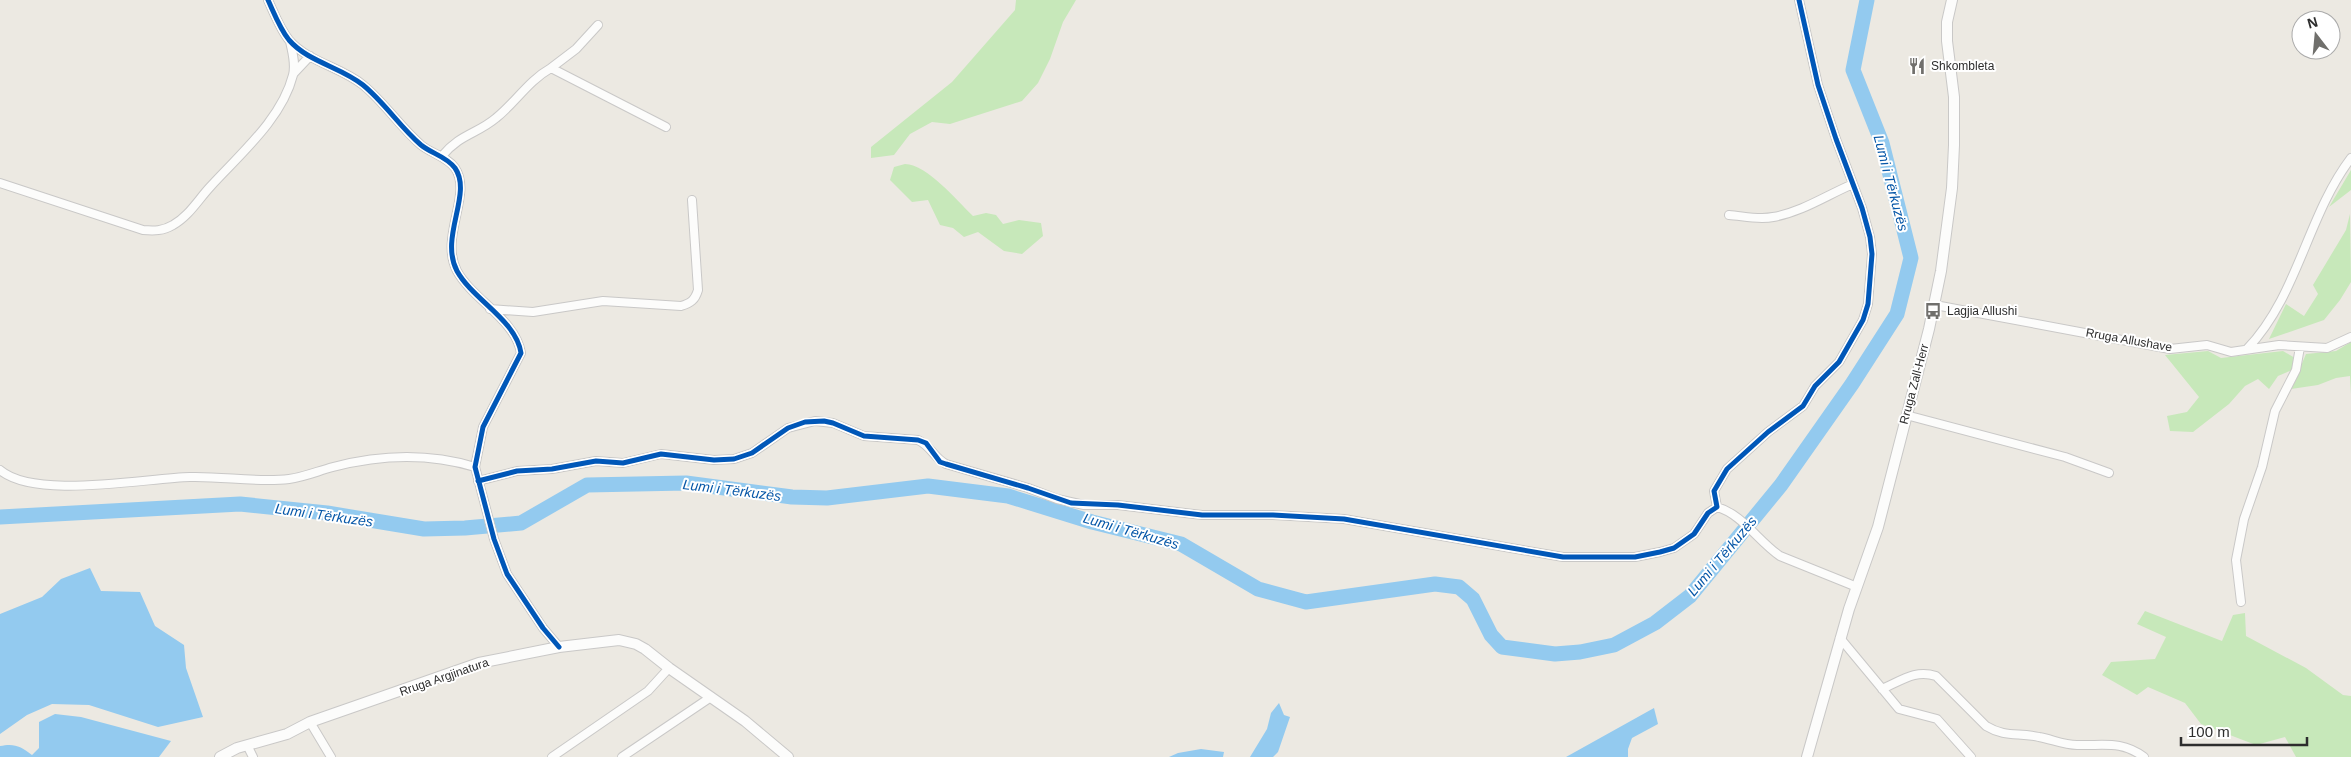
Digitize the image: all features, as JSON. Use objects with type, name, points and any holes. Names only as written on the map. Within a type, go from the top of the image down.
[{"type":"main road","name":"Rruga Zall-Herr","points":[[1807,757],[1840,638],[1872,547],[1935,306],[1947,234],[1952,179],[1954,96],[1947,41],[1947,22],[1952,0]]},
{"type":"main road","name":"Rruga Argjinatura","points":[[220,757],[248,745],[287,734],[310,722],[479,663],[606,640],[629,641],[645,649],[745,721],[788,757]]},
{"type":"street","points":[[268,0],[289,40],[294,59],[294,73]]},
{"type":"street","points":[[1717,507],[1714,491],[1727,469],[1768,432],[1803,406],[1816,386],[1840,362],[1863,320],[1868,304],[1872,254],[1862,208],[1818,85],[1799,0]]},
{"type":"street","points":[[442,156],[462,137],[497,118],[532,81],[576,49],[598,26]]},
{"type":"street","points":[[289,40],[310,56],[348,74],[362,84],[422,146],[442,156],[452,164],[460,178],[459,201],[450,242],[452,257],[464,281],[516,338],[521,353],[483,427],[475,467],[494,539],[507,574],[543,628],[559,647]]},
{"type":"street","points":[[0,183],[143,230],[163,230],[185,216],[267,123],[282,101],[294,73],[310,56]]},
{"type":"street","points":[[551,68],[666,127]]},
{"type":"street","points":[[2247,349],[2257,339],[2277,308],[2327,200],[2351,158]]},
{"type":"street","points":[[1729,214],[1765,218],[1787,214],[1853,184]]},
{"type":"street","points":[[490,308],[533,312],[603,301],[681,306],[689,303],[696,298],[698,290],[692,200]]},
{"type":"street","name":"Rruga Allushave","points":[[1935,306],[2170,349],[2213,346],[2224,351],[2279,345],[2327,348],[2351,337]]},
{"type":"street","points":[[2241,602],[2236,560],[2244,519],[2262,467],[2275,411],[2296,370],[2300,347]]},
{"type":"street","points":[[1906,415],[2064,457],[2109,472]]},
{"type":"street","points":[[478,480],[517,470],[552,469],[596,462],[624,462],[662,454],[714,460],[734,459],[752,453],[788,428],[805,422],[824,421],[864,436],[918,440],[926,443],[940,462],[1072,503],[1118,505],[1202,515],[1283,515],[1344,520],[1563,557],[1635,557],[1674,548],[1694,534],[1708,513],[1717,507]]},
{"type":"street","points":[[0,470],[18,479],[44,484],[79,486],[116,485],[189,477],[289,479],[358,462],[389,458],[438,459],[475,467]]},
{"type":"street","points":[[1717,507],[1735,516],[1755,536],[1780,556],[1857,587]]},
{"type":"street","points":[[1840,638],[1899,709],[1938,719],[1972,757]]},
{"type":"street","points":[[552,757],[648,691],[669,668]]},
{"type":"street","points":[[1882,689],[1911,675],[1928,674],[1936,676],[1986,726],[1996,732],[2006,735],[2038,736],[2074,745],[2126,746],[2144,757]]},
{"type":"street","points":[[622,757],[711,697]]},
{"type":"street","points":[[310,722],[331,757]]},
{"type":"street","points":[[248,745],[253,757]]},
{"type":"green space","points":[[1016,0],[1076,0],[1063,22],[1050,59],[1038,83],[1022,101],[950,124],[932,122],[910,134],[894,155],[871,158],[871,147],[952,82],[1015,10]]},
{"type":"green space","points":[[905,164],[923,170],[973,216],[986,213],[996,215],[1003,224],[1019,220],[1041,223],[1043,236],[1022,254],[1004,251],[978,232],[964,237],[953,228],[940,225],[928,200],[912,202],[890,180],[894,167]]},
{"type":"green space","points":[[2351,170],[2351,190],[2329,207]]},
{"type":"green space","points":[[2350,214],[2351,282],[2340,300],[2324,320],[2269,339],[2286,304],[2304,316],[2318,294],[2313,285],[2346,230]]},
{"type":"green space","points":[[2351,342],[2351,394],[2350,376],[2336,378],[2318,385],[2291,389],[2306,354],[2336,351]]},
{"type":"green space","points":[[2208,351],[2221,358],[2283,351],[2295,358],[2292,370],[2278,376],[2269,389],[2258,379],[2245,386],[2229,404],[2193,432],[2170,431],[2167,416],[2187,412],[2199,397],[2165,355]]},
{"type":"green space","points":[[2145,611],[2222,641],[2233,615],[2245,613],[2246,636],[2306,668],[2343,695],[2351,696],[2351,757],[2296,757],[2285,737],[2256,745],[2201,724],[2185,703],[2148,687],[2137,695],[2102,675],[2111,662],[2155,659],[2166,637],[2137,624]]},
{"type":"water","points":[[90,568],[101,591],[140,592],[155,626],[184,645],[186,668],[203,717],[158,727],[89,705],[52,704],[27,715],[0,734],[0,614],[42,597],[61,579]]},
{"type":"water","points":[[1279,703],[1284,715],[1290,717],[1278,752],[1273,757],[1250,757],[1267,729],[1271,713]]},
{"type":"water","points":[[1654,708],[1658,724],[1632,738],[1628,749],[1628,757],[1566,757]]},
{"type":"water","points":[[55,714],[81,717],[171,741],[159,757],[0,757],[0,746],[9,745],[21,747],[32,755],[39,748],[39,722]]},
{"type":"water","points":[[1201,749],[1224,752],[1223,757],[1169,757],[1178,753]]},
{"type":"waterway","name":"Lumi i Tërkuzës","points":[[0,517],[240,504],[327,513],[424,529],[465,528],[521,523],[587,485],[686,483],[792,497],[827,498],[928,486],[1008,496],[1092,522],[1181,544],[1258,589],[1306,602],[1435,584],[1459,587],[1473,599],[1491,635],[1502,647],[1555,654],[1580,652],[1614,645],[1655,623],[1690,596],[1781,485],[1852,384],[1897,314],[1911,258],[1882,143],[1853,70],[1867,0]]},
{"type":"cycle path","points":[[268,0],[283,31],[297,48],[305,54],[345,73],[363,85],[421,145],[451,164],[460,178],[459,203],[453,230],[452,258],[457,271],[464,281],[511,330],[521,353],[483,427],[475,467],[494,539],[507,574],[543,628],[559,647]]},
{"type":"cycle path","points":[[478,481],[517,471],[552,469],[596,461],[623,463],[661,454],[714,460],[734,459],[752,453],[788,428],[805,422],[824,421],[864,436],[918,440],[926,443],[940,462],[1071,503],[1118,505],[1202,515],[1273,515],[1344,519],[1563,557],[1635,557],[1674,548],[1694,534],[1708,513],[1717,507],[1714,491],[1727,469],[1768,432],[1803,406],[1815,386],[1839,362],[1863,320],[1868,304],[1872,254],[1870,237],[1862,208],[1818,85],[1799,0]]},
{"type":"place","name":"Shkombleta","points":[[1917,66]]},
{"type":"place","name":"Lagjia Allushi","points":[[1933,311]]}]
